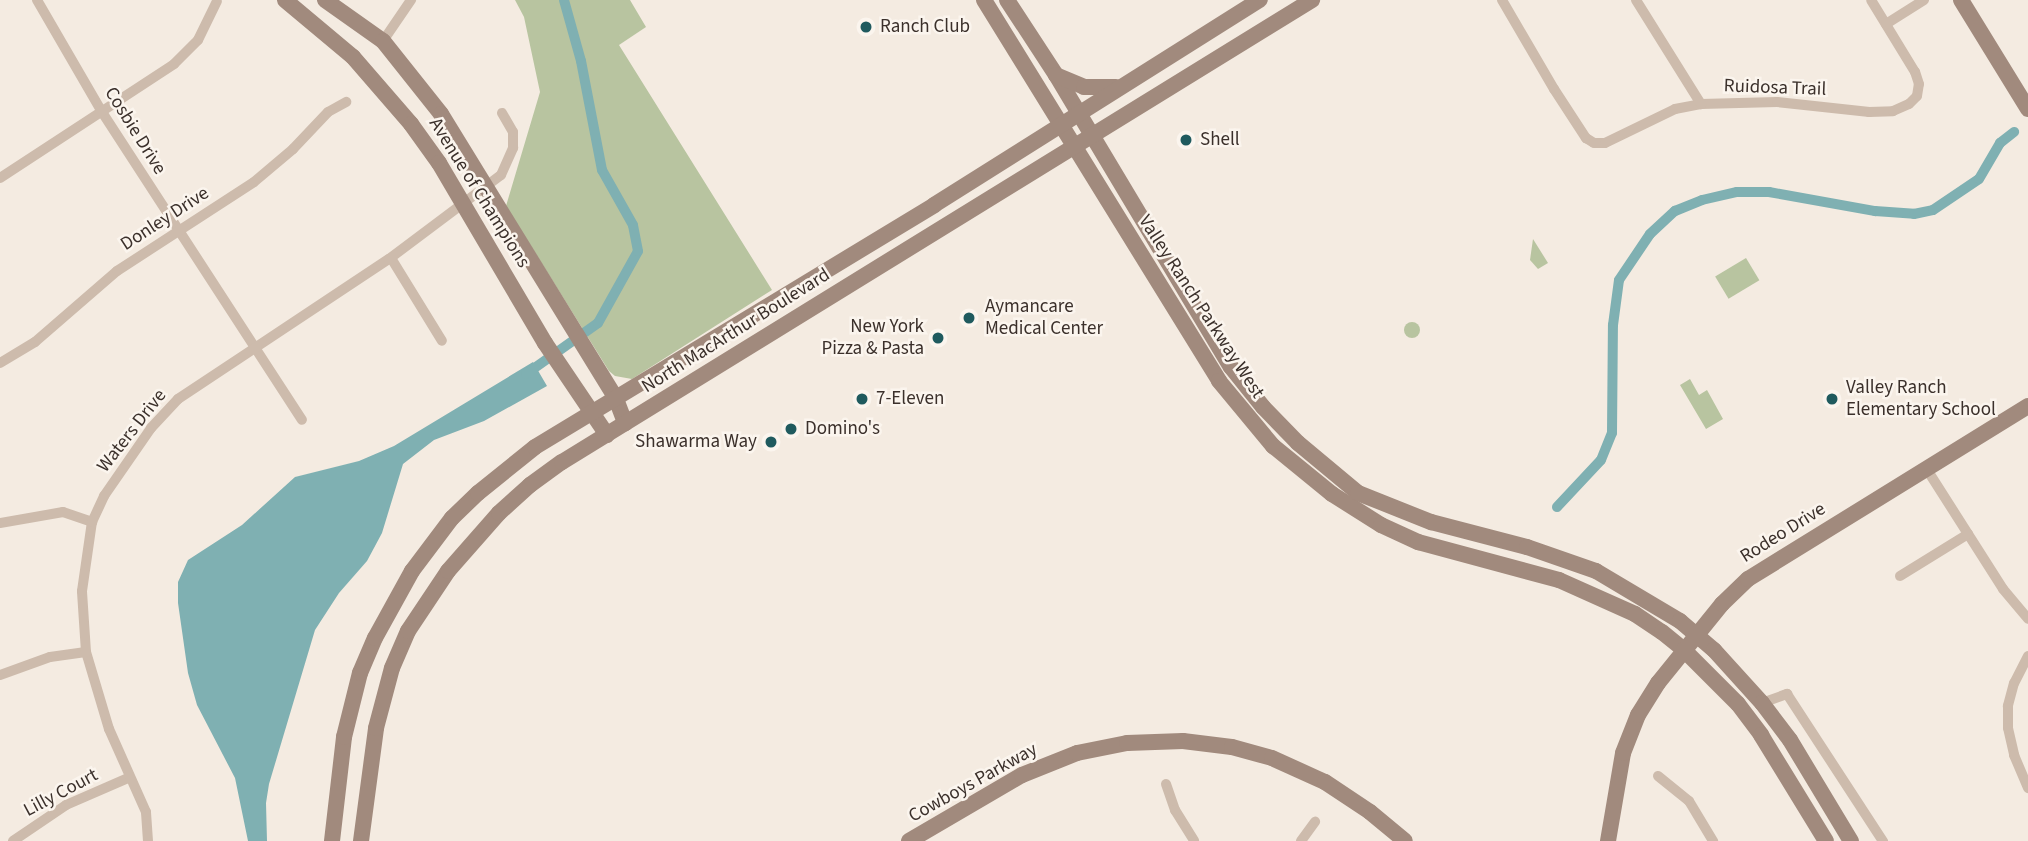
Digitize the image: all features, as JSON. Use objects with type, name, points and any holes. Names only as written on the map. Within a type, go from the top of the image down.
[{"type":"main road","name":"Avenue of Champions","points":[[285,0],[353,57],[418,134],[463,203],[545,343],[607,435]]},
{"type":"main road","name":"Avenue of Champions","points":[[325,0],[383,41],[441,114],[616,399],[625,423]]},
{"type":"main road","name":"Valley Ranch Parkway West","points":[[984,0],[1199,349],[1249,420],[1290,462],[1419,542],[1559,580],[1634,614],[1685,650],[1738,704],[1822,834]]},
{"type":"main road","name":"Valley Ranch Parkway West","points":[[1007,0],[1056,75],[1231,368],[1263,407],[1340,479],[1344,496]]},
{"type":"main road","name":"North MacArthur Boulevard","points":[[332,841],[344,737],[360,673],[375,638],[412,571],[452,518],[508,466],[1260,0]]},
{"type":"main road","name":"North MacArthur Boulevard","points":[[361,841],[376,728],[392,668],[419,612],[448,571],[499,513],[530,485],[625,423],[1312,0]]},
{"type":"main road","points":[[1961,0],[2028,109]]},
{"type":"main road","points":[[1056,75],[1084,87],[1119,86]]},
{"type":"main road","points":[[848,256],[862,277]]},
{"type":"main road","points":[[1199,349],[1214,341]]},
{"type":"main road","name":"Rodeo Drive","points":[[1608,841],[1627,741],[1658,683],[1748,579],[2028,405]]},
{"type":"main road","name":"Valley Ranch Parkway West","points":[[1344,496],[1431,523],[1527,547],[1567,560],[1634,590],[1697,635],[1762,703],[1790,740],[1851,841]]},
{"type":"main road","name":"Cowboys Parkway","points":[[909,841],[1022,775],[1077,753],[1126,743],[1183,741],[1232,747],[1272,758],[1325,782],[1370,812],[1405,841]]},
{"type":"main road","points":[[1822,834],[1836,817]]},
{"type":"street","name":"Cosbie Drive","points":[[37,0],[102,112],[302,420]]},
{"type":"street","points":[[383,41],[411,0]]},
{"type":"street","points":[[1636,0],[1701,104]]},
{"type":"street","points":[[1872,0],[1886,24],[1924,0]]},
{"type":"street","points":[[0,178],[174,64],[198,40],[217,1]]},
{"type":"street","name":"Ruidosa Trail","points":[[1502,1],[1584,135],[1594,143],[1605,143],[1675,109],[1701,104],[1777,102],[1869,112],[1893,111],[1909,104],[1917,96],[1919,84],[1906,56],[1886,24]]},
{"type":"street","name":"Donley Drive","points":[[0,363],[35,342],[117,271],[254,182],[293,149],[328,112],[346,102]]},
{"type":"street","name":"Waters Drive","points":[[148,841],[146,812],[128,778],[109,729],[86,652],[82,601],[92,522],[127,460],[137,453],[151,428],[178,399],[210,375],[391,258],[501,175],[513,148],[513,132],[502,113]]},
{"type":"street","points":[[391,258],[442,341]]},
{"type":"street","points":[[1926,468],[2003,589],[2028,619]]},
{"type":"street","points":[[0,523],[63,512],[92,522]]},
{"type":"street","points":[[1900,576],[1968,534]]},
{"type":"street","points":[[0,675],[50,657],[86,652]]},
{"type":"street","points":[[2028,656],[2014,682],[2008,706],[2008,728],[2014,755],[2028,788]]},
{"type":"street","points":[[1762,703],[1787,694],[1883,841]]},
{"type":"street","points":[[1658,776],[1689,801],[1713,841]]},
{"type":"street","name":"Lilly Court","points":[[13,841],[66,805],[128,778]]},
{"type":"street","points":[[1166,784],[1175,810],[1194,841]]},
{"type":"street","points":[[1301,841],[1315,822]]},
{"type":"green space","points":[[515,0],[630,0],[646,27],[619,45],[772,290],[632,379],[615,376],[609,371],[506,206],[540,92],[524,17]]},
{"type":"green space","points":[[1533,239],[1548,263],[1538,269],[1530,260]]},
{"type":"green space","points":[[1746,258],[1759,280],[1729,299],[1715,277]]},
{"type":"green space","points":[[1409,322],[1415,322],[1420,330],[1418,336],[1409,338],[1404,333],[1404,327]]},
{"type":"green space","points":[[1690,379],[1699,395],[1707,390],[1723,419],[1706,429],[1680,385]]},
{"type":"water","points":[[533,362],[547,386],[484,421],[434,440],[403,464],[382,533],[367,561],[339,593],[315,630],[269,784],[266,803],[267,841],[248,841],[235,778],[197,705],[188,673],[178,603],[178,582],[188,560],[242,525],[295,477],[359,461],[394,446]]},
{"type":"waterway","points":[[526,374],[598,323],[638,251],[633,225],[602,170],[581,61],[564,0]]},
{"type":"waterway","points":[[1557,507],[1601,460],[1612,433],[1613,325],[1619,280],[1650,234],[1675,211],[1702,200],[1737,192],[1769,192],[1875,211],[1914,214],[1933,210],[1979,179],[2000,143],[2014,132]]},
{"type":"place","name":"Ranch Club","points":[[866,27]]},
{"type":"place","name":"Shell","points":[[1186,140]]},
{"type":"place","name":"Aymancare Medical Center","points":[[969,318]]},
{"type":"place","name":"New York Pizza & Pasta","points":[[938,338]]},
{"type":"place","name":"7-Eleven","points":[[862,399]]},
{"type":"place","name":"Valley Ranch Elementary School","points":[[1832,399]]},
{"type":"place","name":"Domino's","points":[[791,429]]},
{"type":"place","name":"Shawarma Way","points":[[771,442]]}]
